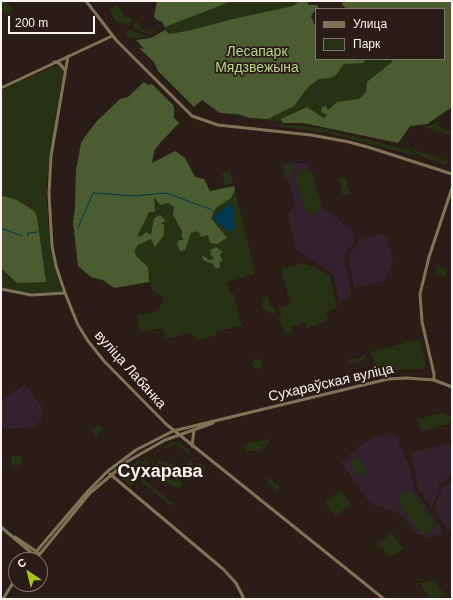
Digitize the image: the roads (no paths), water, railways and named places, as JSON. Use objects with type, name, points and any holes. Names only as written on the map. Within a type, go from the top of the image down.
[{"type":"main road","points":[[86,1],[112,36],[187,113],[202,121],[224,126],[311,135],[349,142],[452,174]]},
{"type":"main road","points":[[1,88],[112,36]]},
{"type":"main road","name":"вуліца Лабанка","points":[[68,56],[51,156],[49,194],[52,246],[65,294],[78,325],[88,341],[123,381],[166,424],[384,599]]},
{"type":"main road","points":[[54,62],[59,63],[65,70]]},
{"type":"main road","points":[[434,380],[434,374],[422,322],[420,294],[429,257],[452,188]]},
{"type":"main road","points":[[1,289],[31,295],[65,294]]},
{"type":"main road","name":"Сухараўская вуліца","points":[[36,551],[88,491],[108,471],[136,450],[174,431],[377,381],[406,378],[434,380],[452,387]]},
{"type":"main road","name":"Сухараўская вуліца","points":[[42,552],[90,493],[110,474],[138,454],[178,434],[215,422]]},
{"type":"main road","points":[[163,436],[167,430],[166,424]]},
{"type":"main road","points":[[192,446],[194,430]]},
{"type":"main road","points":[[108,471],[223,569],[236,583],[244,599]]},
{"type":"main road","points":[[1,527],[31,552]]},
{"type":"main road","points":[[10,534],[36,551]]},
{"type":"water","points":[[231,203],[233,208],[235,229],[229,232],[215,221],[213,217]]},
{"type":"waterway","points":[[78,228],[93,193],[135,196],[166,193],[210,209],[216,214]]},
{"type":"waterway","points":[[1,228],[22,236]]},
{"type":"waterway","points":[[28,236],[28,233],[37,232]]},
{"type":"district","name":"Сухарава","points":[[160,472]]},
{"type":"park label","name":"Лесапарк Мядзвежына","points":[[257,60]]}]
